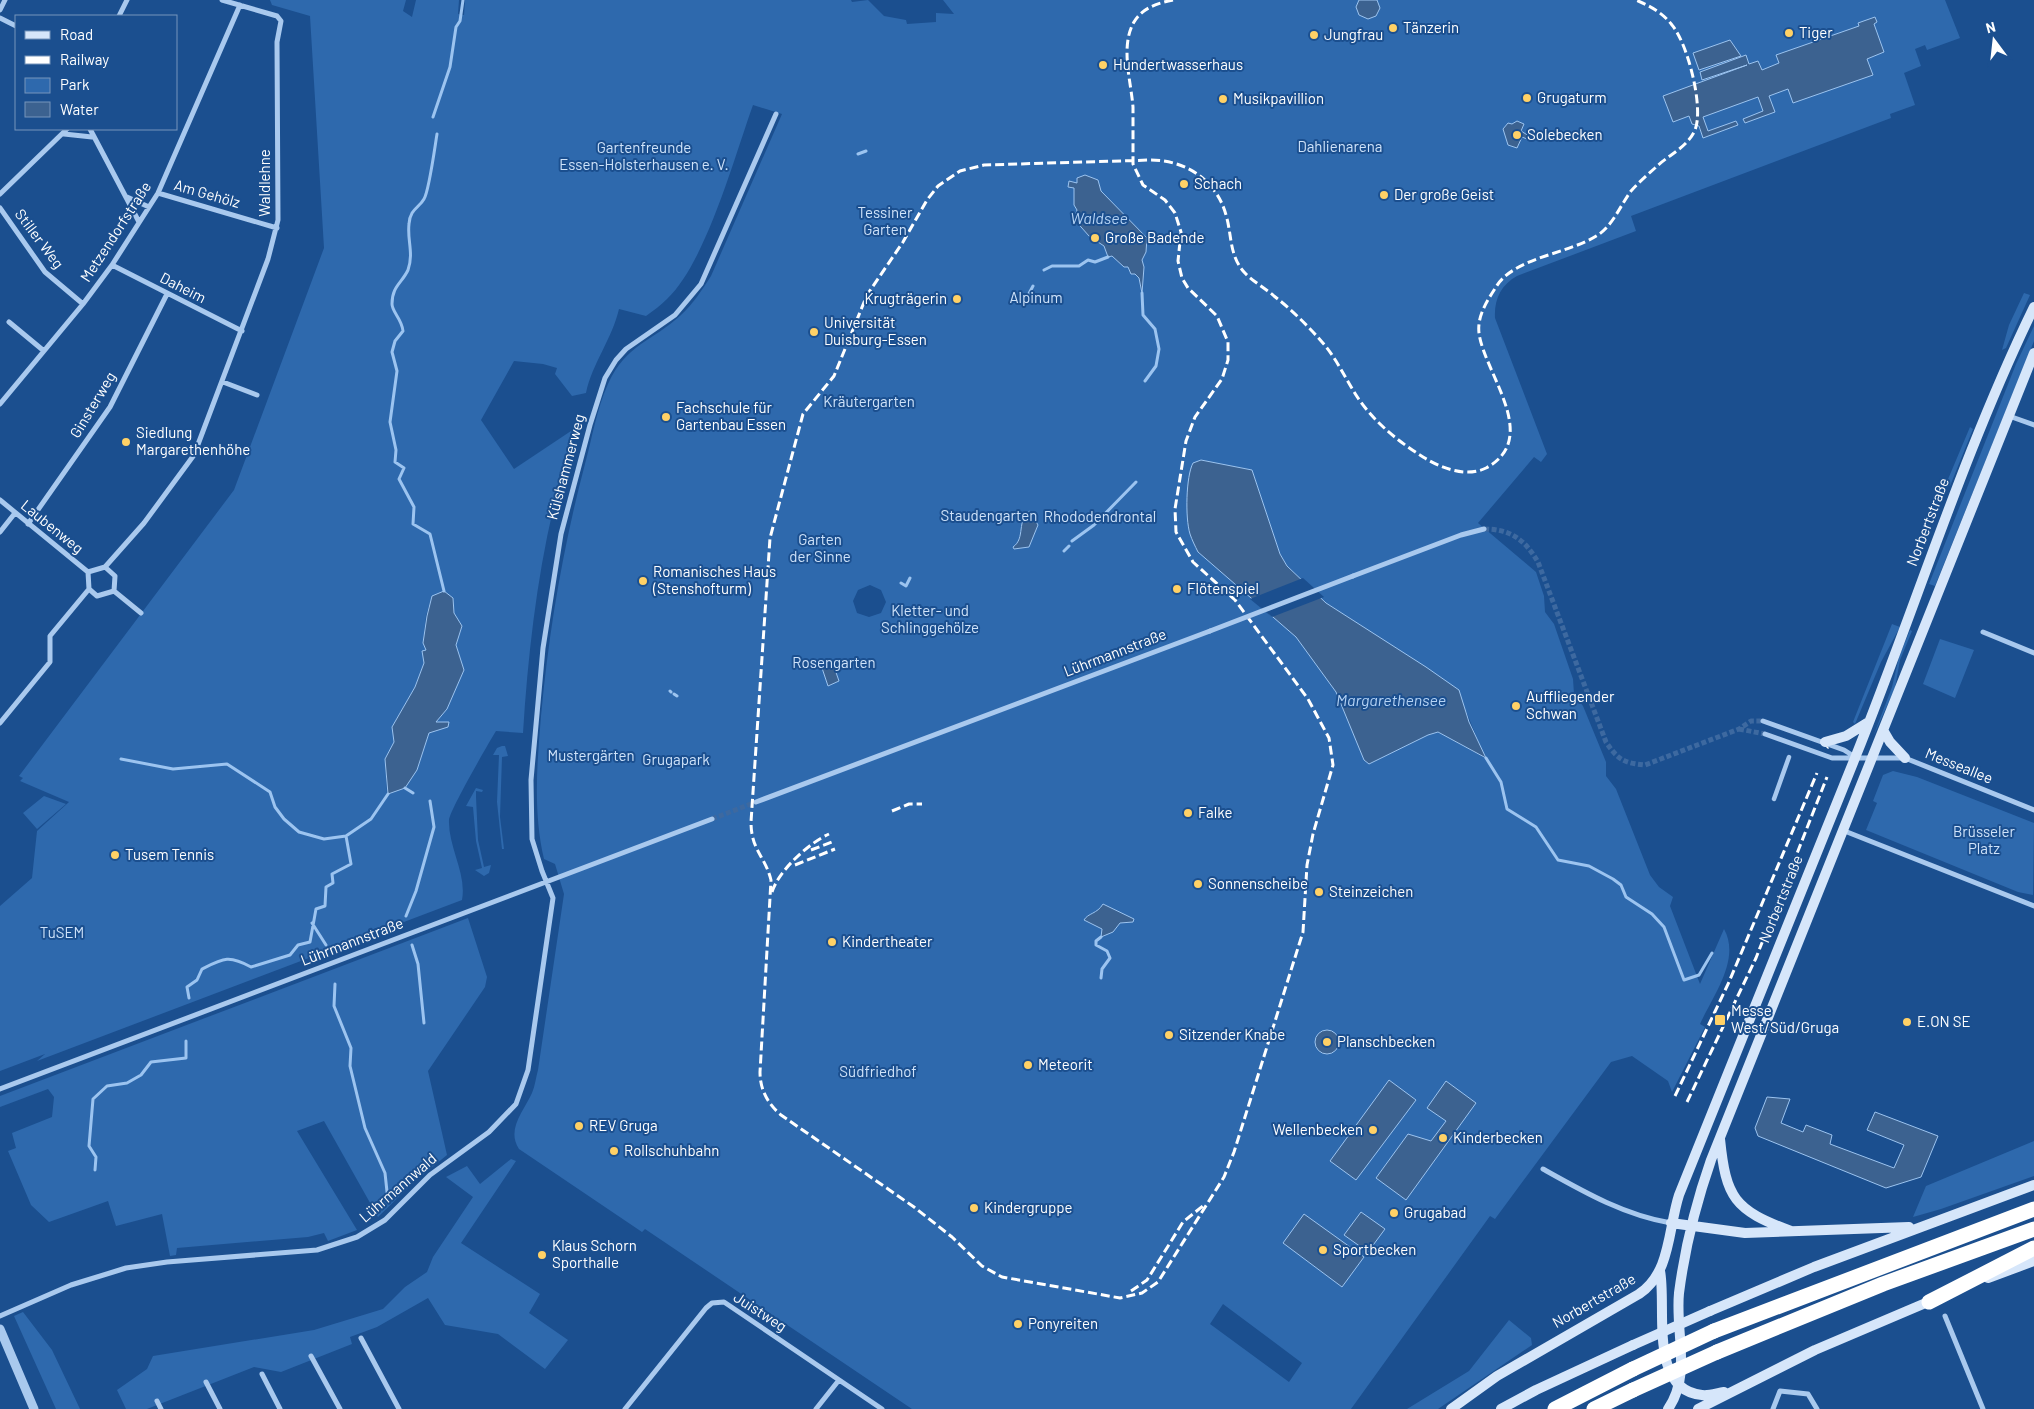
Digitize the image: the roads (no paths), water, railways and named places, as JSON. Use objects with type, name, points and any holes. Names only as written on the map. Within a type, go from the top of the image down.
[{"type":"highway","points":[[1555,1409],[1633,1369],[1714,1331],[2034,1209]]},
{"type":"highway","points":[[1594,1409],[1717,1352],[1875,1288],[2034,1229]]},
{"type":"highway","points":[[1929,1302],[2034,1248]]},
{"type":"main road","name":"Norbertstraße","points":[[1450,1409],[1498,1376],[1640,1294],[1652,1284],[1660,1271],[1679,1195],[1855,757],[2002,376],[2034,307]]},
{"type":"main road","name":"Norbertstraße","points":[[1668,1409],[1679,1386],[1682,1370],[1678,1305],[1691,1226],[1706,1173],[2034,353]]},
{"type":"main road","points":[[1825,742],[1846,736],[1868,722]]},
{"type":"main road","points":[[1883,730],[1890,742],[1905,758]]},
{"type":"main road","points":[[1720,1138],[1723,1169],[1728,1187],[1736,1202],[1762,1220],[1797,1232]]},
{"type":"main road","points":[[1501,1409],[1536,1390],[1710,1311],[1919,1227],[2034,1185]]},
{"type":"main road","points":[[1671,1223],[1745,1233],[1919,1227]]},
{"type":"main road","points":[[1698,1409],[1823,1346],[2034,1261]]},
{"type":"main road","points":[[1660,1271],[1663,1290],[1664,1346],[1670,1372],[1679,1386],[1692,1393],[1704,1396],[1733,1390]]},
{"type":"street","points":[[0,10],[5,0]]},
{"type":"street","points":[[120,15],[127,0]]},
{"type":"street","points":[[222,0],[240,5]]},
{"type":"street","name":"Metzendorfstraße","points":[[0,404],[83,304],[112,265],[158,193],[240,5]]},
{"type":"street","name":"Waldlehne","points":[[105,568],[144,522],[194,455],[242,331],[278,228],[277,42],[281,21],[277,16],[240,5]]},
{"type":"street","points":[[0,18],[15,26]]},
{"type":"street","name":"Külshammerweg","points":[[546,881],[536,852],[531,828],[531,780],[536,715],[544,638],[561,534],[590,426],[605,378],[616,360],[637,340],[675,315],[694,294],[708,273],[776,114]]},
{"type":"street","points":[[90,130],[92,137],[139,222]]},
{"type":"street","points":[[0,194],[65,131],[92,137]]},
{"type":"street","name":"Am Gehölz","points":[[158,193],[278,228]]},
{"type":"street","points":[[126,197],[149,207]]},
{"type":"street","name":"Stiller Weg","points":[[0,208],[44,272],[83,304]]},
{"type":"street","name":"Daheim","points":[[112,265],[242,331]]},
{"type":"street","name":"Ginsterweg","points":[[28,524],[110,407],[167,294]]},
{"type":"street","points":[[9,322],[44,351]]},
{"type":"street","points":[[223,382],[257,395]]},
{"type":"street","points":[[0,392],[6,397]]},
{"type":"street","points":[[2008,415],[2034,425]]},
{"type":"street","name":"Laubenweg","points":[[0,500],[88,572]]},
{"type":"street","points":[[0,532],[15,513]]},
{"type":"street","name":"Lührmannstraße","points":[[756,802],[1461,535],[1484,529]]},
{"type":"street","points":[[0,723],[50,662],[50,636],[89,589],[88,572],[105,568],[115,576],[114,591]]},
{"type":"street","points":[[89,589],[97,596],[114,591]]},
{"type":"street","points":[[114,591],[141,613]]},
{"type":"street","points":[[1983,632],[2034,653]]},
{"type":"street","points":[[1763,721],[1825,742],[1855,757]]},
{"type":"street","points":[[1765,734],[1832,758],[1871,758]]},
{"type":"street","points":[[1774,800],[1789,757]]},
{"type":"street","name":"Messeallee","points":[[1871,758],[1905,758],[2034,810]]},
{"type":"street","name":"Lührmannstraße","points":[[0,1089],[712,819]]},
{"type":"street","points":[[1842,830],[2034,906]]},
{"type":"street","name":"Lührmannwald","points":[[0,1316],[75,1284],[113,1272],[147,1264],[304,1251],[341,1244],[370,1230],[385,1220],[430,1175],[489,1132],[516,1104],[528,1070],[553,898],[546,881]]},
{"type":"street","points":[[1543,1169],[1607,1203],[1638,1216],[1671,1223]]},
{"type":"street","name":"Juistweg","points":[[625,1409],[706,1308],[717,1301],[724,1302],[882,1409]]},
{"type":"street","points":[[1945,1316],[1983,1409]]},
{"type":"street","points":[[0,1329],[34,1409]]},
{"type":"street","points":[[361,1338],[399,1409]]},
{"type":"street","points":[[310,1356],[340,1409]]},
{"type":"street","points":[[262,1374],[280,1409]]},
{"type":"street","points":[[816,1409],[839,1380]]},
{"type":"street","points":[[206,1382],[220,1409]]},
{"type":"street","points":[[1773,1409],[1780,1392],[1784,1391],[1808,1394],[1818,1409]]},
{"type":"street","points":[[157,1401],[161,1409]]},
{"type":"water","points":[[1359,0],[1377,0],[1380,8],[1376,16],[1368,19],[1359,15],[1356,7]]},
{"type":"water","points":[[1875,17],[1877,22],[1874,24],[1884,52],[1867,59],[1873,75],[1793,103],[1788,89],[1769,96],[1775,112],[1745,123],[1743,119],[1763,111],[1758,97],[1703,117],[1708,131],[1736,121],[1738,125],[1703,138],[1699,126],[1692,124],[1689,116],[1673,122],[1663,96],[1747,65],[1702,80],[1700,72],[1746,55],[1749,64],[1758,61],[1762,70],[1779,63],[1776,55],[1859,26],[1858,23]]},
{"type":"water","points":[[1730,40],[1741,56],[1699,70],[1693,53]]},
{"type":"water","name":"Solebecken","points":[[1517,121],[1524,124],[1521,131],[1529,136],[1527,139],[1522,137],[1517,148],[1508,145],[1503,129],[1508,123],[1512,124]]},
{"type":"water","name":"Waldsee","points":[[1085,175],[1098,180],[1101,191],[1147,238],[1146,252],[1142,260],[1144,267],[1142,293],[1139,278],[1135,274],[1131,274],[1128,267],[1124,267],[1112,256],[1108,257],[1104,246],[1089,236],[1074,219],[1077,210],[1074,205],[1074,188],[1068,187],[1069,181],[1077,183],[1077,178]]},
{"type":"water","name":"Margarethensee","points":[[1201,460],[1252,470],[1280,554],[1287,566],[1326,603],[1459,690],[1469,722],[1486,758],[1438,732],[1369,764],[1364,760],[1336,692],[1296,637],[1198,552],[1188,527],[1187,497],[1189,477],[1193,463]]},
{"type":"water","points":[[1030,511],[1038,525],[1029,547],[1014,549],[1013,547],[1019,539],[1023,519]]},
{"type":"water","points":[[444,591],[453,598],[454,613],[462,626],[456,645],[464,670],[447,709],[436,722],[449,722],[448,727],[429,733],[417,770],[405,788],[388,794],[385,759],[394,742],[392,727],[415,687],[424,663],[422,651],[426,650],[423,643],[432,596]]},
{"type":"water","points":[[832,661],[839,681],[828,686],[821,665]]},
{"type":"water","points":[[1103,904],[1134,919],[1133,922],[1120,923],[1113,932],[1101,937],[1102,929],[1084,920]]},
{"type":"water","name":"Planschbecken","points":[[1327,1030],[1332,1031],[1338,1037],[1338,1047],[1332,1053],[1327,1054],[1322,1053],[1316,1047],[1315,1042],[1316,1037],[1322,1031]]},
{"type":"water","name":"Wellenbecken","points":[[1389,1080],[1416,1100],[1356,1180],[1330,1161]]},
{"type":"water","name":"Kinderbecken","points":[[1446,1081],[1476,1103],[1406,1200],[1376,1178],[1408,1134],[1431,1141],[1446,1121],[1427,1108]]},
{"type":"water","points":[[1767,1097],[1790,1099],[1781,1123],[1803,1132],[1806,1125],[1832,1135],[1830,1144],[1894,1168],[1904,1145],[1867,1130],[1875,1112],[1938,1136],[1921,1177],[1886,1188],[1758,1136],[1755,1128]]},
{"type":"water","points":[[1361,1212],[1385,1229],[1368,1252],[1344,1235]]},
{"type":"water","name":"Sportbecken","points":[[1304,1214],[1364,1257],[1342,1287],[1283,1243]]},
{"type":"waterway","points":[[433,117],[450,67],[456,27],[460,21],[463,0]]},
{"type":"waterway","points":[[437,134],[426,194],[410,219],[410,264],[406,274],[395,289],[392,298],[392,307],[401,323],[403,331],[395,341],[392,352],[397,371],[390,422],[396,450],[395,462],[404,468],[399,479],[414,507],[413,524],[430,534],[444,591]]},
{"type":"waterway","points":[[858,154],[866,151]]},
{"type":"waterway","points":[[1044,270],[1052,266],[1079,266],[1088,260],[1095,262],[1108,257]]},
{"type":"waterway","points":[[1025,301],[1033,286]]},
{"type":"waterway","points":[[1142,293],[1143,315],[1155,329],[1159,349],[1156,366],[1145,381]]},
{"type":"waterway","points":[[1072,541],[1094,525],[1136,482]]},
{"type":"waterway","points":[[1064,551],[1069,546]]},
{"type":"waterway","points":[[901,583],[906,586],[910,578]]},
{"type":"waterway","points":[[1486,758],[1501,782],[1507,809],[1536,827],[1558,860],[1589,866],[1613,879],[1621,885],[1626,897],[1652,914],[1664,927],[1684,980],[1699,975],[1712,953]]},
{"type":"waterway","points":[[121,759],[173,769],[227,764],[270,792],[275,807],[284,819],[299,832],[324,839],[346,836]]},
{"type":"waterway","points":[[405,788],[413,793]]},
{"type":"waterway","points":[[189,998],[187,987],[197,980],[202,969],[210,965],[221,960],[232,959],[251,967],[290,955],[298,945],[310,942],[316,909],[325,906],[326,887],[333,883],[332,874],[351,864],[346,836],[371,819],[388,794]]},
{"type":"waterway","points":[[406,916],[416,891],[434,827],[430,801]]},
{"type":"waterway","points":[[312,923],[326,945]]},
{"type":"waterway","points":[[1101,937],[1096,941],[1096,945],[1107,951],[1110,958],[1102,969],[1101,978]]},
{"type":"waterway","points":[[412,945],[418,964],[424,1023]]},
{"type":"waterway","points":[[335,984],[334,1006],[351,1048],[350,1066],[365,1128],[385,1173],[388,1201]]},
{"type":"waterway","points":[[95,1170],[96,1157],[89,1146],[93,1099],[107,1086],[127,1083],[141,1075],[151,1062],[186,1058],[186,1041]]},
{"type":"tunnel","points":[[1484,529],[1502,531],[1516,537],[1528,548],[1538,562],[1606,742],[1618,757],[1627,762],[1645,765],[1739,729],[1751,721],[1763,721]]},
{"type":"tunnel","points":[[1739,729],[1765,734]]},
{"type":"tunnel","points":[[712,819],[756,802]]},
{"type":"railway","points":[[1173,0],[1156,5],[1141,13],[1130,31],[1127,64],[1133,107],[1133,114],[1133,134],[1133,148],[1133,154],[1133,161],[1133,164],[1143,185],[1165,200],[1175,213],[1181,232],[1178,261],[1182,278],[1188,288],[1217,316],[1228,342],[1228,360],[1222,379],[1195,417],[1186,441],[1175,509],[1176,532],[1193,562],[1235,600],[1308,699],[1329,738],[1333,765],[1313,834],[1307,865],[1303,932],[1234,1152],[1224,1177],[1158,1282],[1142,1293],[1120,1298],[1002,1277],[982,1266],[952,1237],[914,1207],[781,1115],[768,1101],[763,1090],[760,1072],[771,880],[753,840],[751,822],[770,538],[803,414],[834,376],[867,295],[903,242],[927,200],[938,186],[960,171],[984,165],[1151,160],[1164,161],[1188,168],[1208,183],[1222,203],[1228,222],[1233,252],[1239,265],[1244,272],[1293,312],[1322,342],[1337,362],[1364,407],[1379,423],[1405,445],[1438,465],[1462,472],[1478,471],[1486,468],[1502,455],[1509,440],[1510,423],[1479,333],[1481,315],[1486,303],[1504,277],[1515,269],[1586,241],[1603,231],[1634,188],[1660,163],[1682,147],[1695,130],[1697,120],[1696,92],[1684,46],[1678,34],[1665,17],[1651,7],[1636,0]]},
{"type":"railway","points":[[1675,1096],[1729,982],[1817,773]]},
{"type":"railway","points":[[1687,1102],[1756,958],[1827,777]]},
{"type":"railway","points":[[892,811],[909,804],[922,804]]},
{"type":"railway","points":[[772,892],[788,866],[804,851],[829,834]]},
{"type":"railway","points":[[811,850],[832,842]]},
{"type":"railway","points":[[795,865],[835,849]]},
{"type":"railway","points":[[1131,1291],[1147,1280],[1183,1222],[1204,1205]]},
{"type":"place","name":"Tänzerin","points":[[1393,28]]},
{"type":"place","name":"Tiger","points":[[1789,33]]},
{"type":"place","name":"Jungfrau","points":[[1314,35]]},
{"type":"place","name":"Hundertwasserhaus","points":[[1103,65]]},
{"type":"place","name":"Grugaturm","points":[[1527,98]]},
{"type":"place","name":"Musikpavillion","points":[[1223,99]]},
{"type":"place","name":"Solebecken","points":[[1517,135]]},
{"type":"place","name":"Schach","points":[[1184,184]]},
{"type":"place","name":"Der große Geist","points":[[1384,195]]},
{"type":"place","name":"Große Badende","points":[[1095,238]]},
{"type":"place","name":"Krugträgerin","points":[[957,299]]},
{"type":"place","name":"Universität Duisburg-Essen","points":[[814,332]]},
{"type":"place","name":"Fachschule für Gartenbau Essen","points":[[666,417]]},
{"type":"place","name":"Siedlung Margarethenhöhe","points":[[126,442]]},
{"type":"place","name":"Romanisches Haus (Stenshofturm)","points":[[643,581]]},
{"type":"place","name":"Flötenspiel","points":[[1177,589]]},
{"type":"place","name":"Auffliegender Schwan","points":[[1516,706]]},
{"type":"place","name":"Falke","points":[[1188,813]]},
{"type":"place","name":"Tusem Tennis","points":[[115,855]]},
{"type":"place","name":"Sonnenscheibe","points":[[1198,884]]},
{"type":"place","name":"Steinzeichen","points":[[1319,892]]},
{"type":"place","name":"Kindertheater","points":[[832,942]]},
{"type":"place","name":"Messe West/Süd/Gruga","points":[[1720,1020]]},
{"type":"place","name":"E.ON SE","points":[[1907,1022]]},
{"type":"place","name":"Sitzender Knabe","points":[[1169,1035]]},
{"type":"place","name":"Planschbecken","points":[[1327,1042]]},
{"type":"place","name":"Meteorit","points":[[1028,1065]]},
{"type":"place","name":"REV Gruga","points":[[579,1126]]},
{"type":"place","name":"Wellenbecken","points":[[1373,1130]]},
{"type":"place","name":"Kinderbecken","points":[[1443,1138]]},
{"type":"place","name":"Rollschuhbahn","points":[[614,1151]]},
{"type":"place","name":"Kindergruppe","points":[[974,1208]]},
{"type":"place","name":"Grugabad","points":[[1394,1213]]},
{"type":"place","name":"Sportbecken","points":[[1323,1250]]},
{"type":"place","name":"Klaus Schorn Sporthalle","points":[[542,1255]]},
{"type":"place","name":"Ponyreiten","points":[[1018,1324]]},
{"type":"park label","name":"Dahlienarena","points":[[1340,147]]},
{"type":"park label","name":"Gartenfreunde Essen-Holsterhausen e. V.","points":[[644,156]]},
{"type":"park label","name":"Tessiner Garten","points":[[885,222]]},
{"type":"park label","name":"Alpinum","points":[[1036,298]]},
{"type":"park label","name":"Kräutergarten","points":[[869,402]]},
{"type":"park label","name":"Staudengarten","points":[[989,516]]},
{"type":"park label","name":"Rhododendrontal","points":[[1100,517]]},
{"type":"park label","name":"Garten der Sinne","points":[[820,548]]},
{"type":"park label","name":"Kletter- und Schlinggehölze","points":[[930,620]]},
{"type":"park label","name":"Rosengarten","points":[[834,663]]},
{"type":"park label","name":"Mustergärten","points":[[591,756]]},
{"type":"park label","name":"Grugapark","points":[[676,760]]},
{"type":"park label","name":"Brüsseler Platz","points":[[1984,840]]},
{"type":"park label","name":"TuSEM","points":[[62,933]]},
{"type":"park label","name":"Südfriedhof","points":[[878,1072]]}]
